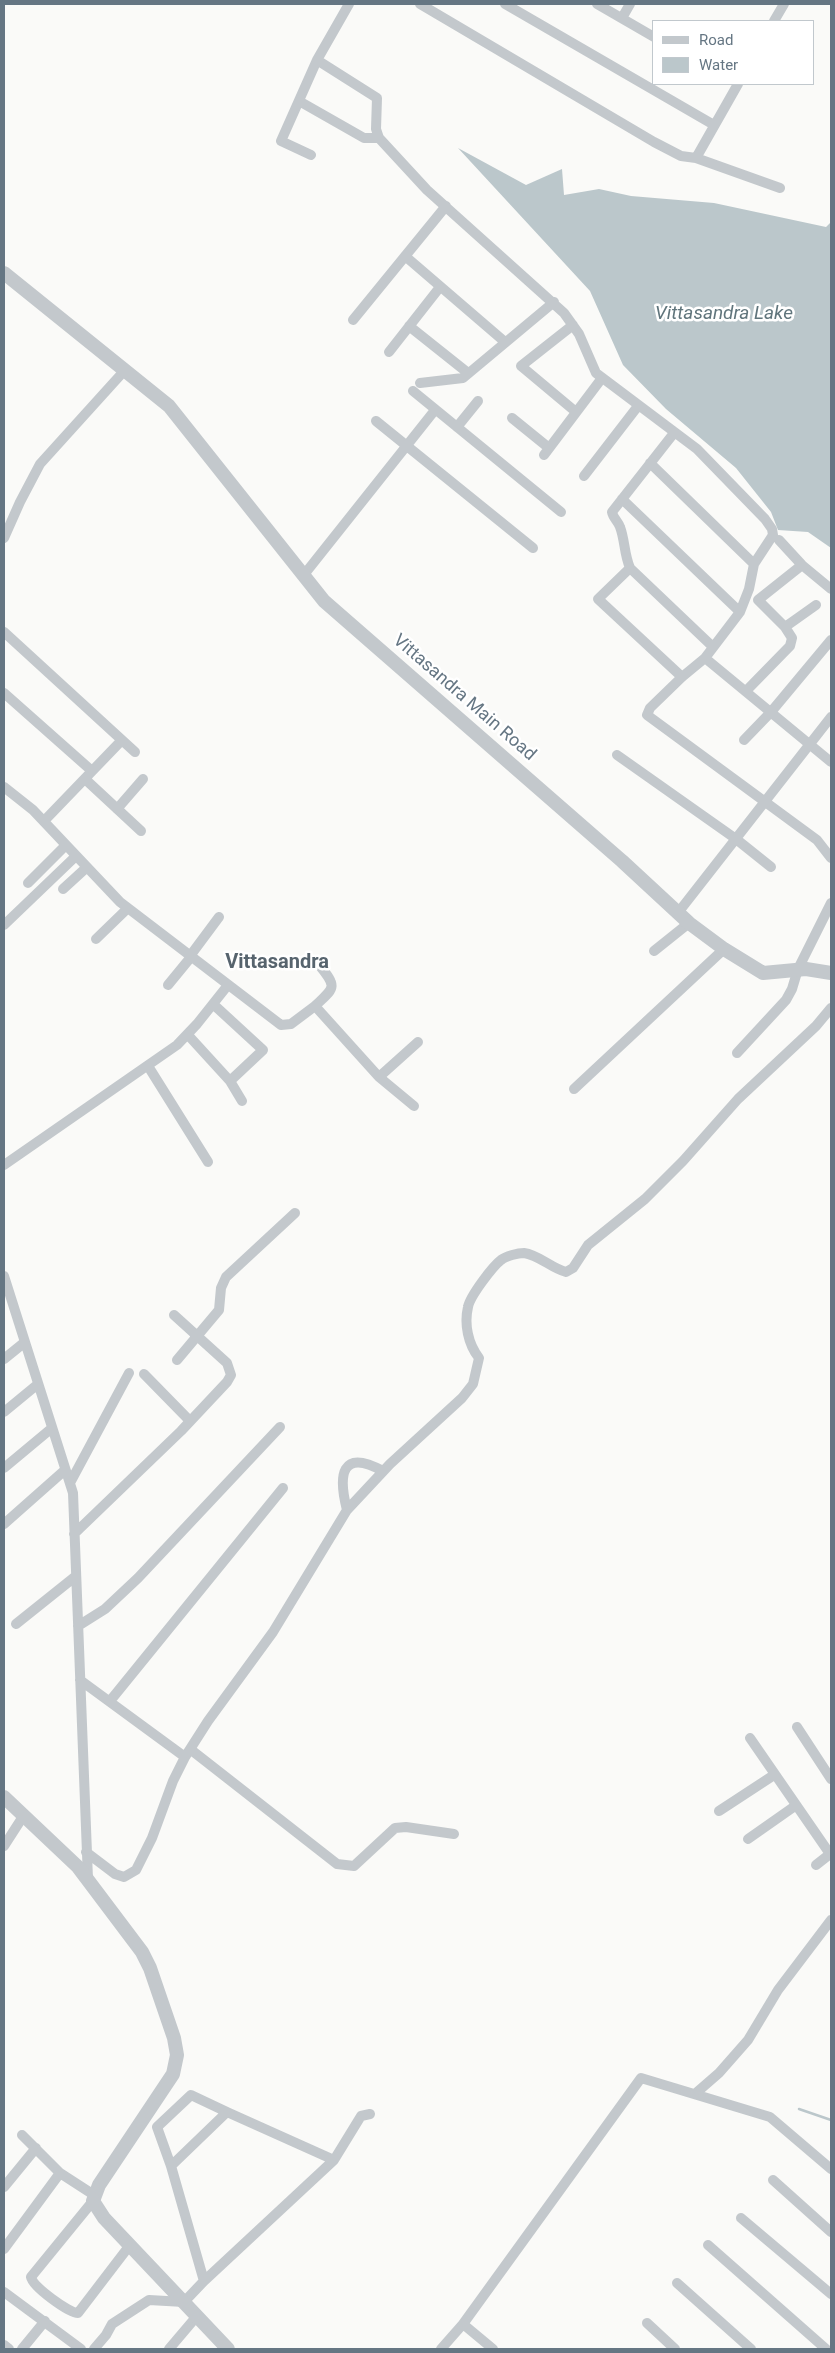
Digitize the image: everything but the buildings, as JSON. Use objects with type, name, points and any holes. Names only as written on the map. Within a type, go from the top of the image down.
[{"type":"street","points":[[312,155],[281,141],[317,60],[349,4]]},
{"type":"street","points":[[420,4],[681,156],[696,158],[780,188]]},
{"type":"street","points":[[505,4],[714,126]]},
{"type":"street","points":[[598,4],[652,36]]},
{"type":"street","points":[[622,18],[630,4]]},
{"type":"street","points":[[775,20],[784,4]]},
{"type":"street","points":[[317,60],[377,98],[376,129],[379,138],[395,157],[446,206],[554,302],[573,325],[592,366],[602,378],[704,455],[765,519],[773,534],[754,564],[750,589],[740,612],[705,658],[650,708],[647,715],[817,840],[831,858]]},
{"type":"street","points":[[696,158],[735,85]]},
{"type":"street","points":[[299,101],[364,138],[379,138]]},
{"type":"street","points":[[353,320],[446,206]]},
{"type":"street","points":[[405,256],[505,342]]},
{"type":"street","name":"Vittasandra Main Road","points":[[4,274],[161,398],[179,418],[303,576],[330,606],[622,860],[677,914],[724,949],[763,973],[777,973],[798,969],[831,973]]},
{"type":"street","points":[[388,352],[440,287]]},
{"type":"street","points":[[420,383],[462,378],[554,302]]},
{"type":"street","points":[[573,325],[521,366],[576,412]]},
{"type":"street","points":[[409,326],[468,373]]},
{"type":"street","points":[[4,538],[40,464],[125,370]]},
{"type":"street","points":[[512,418],[546,451],[602,378]]},
{"type":"street","points":[[413,391],[561,512]]},
{"type":"street","points":[[456,427],[478,401]]},
{"type":"street","points":[[584,476],[638,406]]},
{"type":"street","points":[[303,576],[435,410]]},
{"type":"street","points":[[376,421],[533,548]]},
{"type":"street","points":[[674,433],[622,499],[612,515],[620,528],[625,556],[630,568],[714,647]]},
{"type":"street","points":[[650,463],[754,564]]},
{"type":"street","points":[[622,499],[740,612]]},
{"type":"street","points":[[779,540],[802,565],[831,589]]},
{"type":"street","points":[[746,691],[790,646],[792,638],[785,627],[758,600],[802,565]]},
{"type":"street","points":[[630,568],[598,599],[682,677]]},
{"type":"street","points":[[785,627],[816,605]]},
{"type":"street","points":[[4,632],[135,752]]},
{"type":"street","points":[[744,740],[771,712],[831,640]]},
{"type":"street","points":[[705,658],[831,762]]},
{"type":"street","points":[[4,693],[92,771]]},
{"type":"street","points":[[677,914],[831,717]]},
{"type":"street","points":[[44,821],[122,740]]},
{"type":"street","points":[[617,754],[736,839],[771,867]]},
{"type":"street","points":[[85,779],[141,831]]},
{"type":"street","points":[[117,808],[143,779]]},
{"type":"street","points":[[4,787],[23,800],[86,868],[128,908],[281,1025],[291,1024],[332,990],[331,979],[320,966]]},
{"type":"street","points":[[28,883],[66,845]]},
{"type":"street","points":[[4,926],[76,856]]},
{"type":"street","points":[[63,889],[86,868]]},
{"type":"street","points":[[737,1053],[786,1000],[792,989],[798,969],[831,903]]},
{"type":"street","points":[[96,939],[128,908]]},
{"type":"street","points":[[168,986],[218,917]]},
{"type":"street","points":[[654,951],[689,923]]},
{"type":"street","points":[[574,1089],[724,949]]},
{"type":"street","points":[[4,1165],[148,1066],[188,1035],[228,985]]},
{"type":"street","points":[[213,1004],[263,1050],[230,1081]]},
{"type":"street","points":[[315,1006],[379,1077],[414,1106]]},
{"type":"street","points":[[86,1852],[115,1874],[124,1877],[136,1870],[152,1838],[173,1781],[188,1753],[273,1632],[347,1510],[383,1471],[462,1398],[473,1384],[478,1370],[479,1358],[472,1349],[468,1336],[468,1305],[475,1292],[502,1260],[523,1253],[536,1257],[566,1272],[573,1268],[588,1245],[645,1198],[683,1161],[738,1099],[816,1026],[831,1008]]},
{"type":"street","points":[[188,1035],[230,1081],[242,1101]]},
{"type":"street","points":[[379,1077],[418,1042]]},
{"type":"street","points":[[148,1066],[208,1162]]},
{"type":"street","points":[[177,1360],[219,1310],[221,1288],[226,1277],[296,1213]]},
{"type":"street","points":[[4,1276],[73,1493],[88,1878]]},
{"type":"street","points":[[74,1534],[190,1421],[227,1382],[231,1375],[227,1363],[174,1315]]},
{"type":"street","points":[[4,1359],[25,1342]]},
{"type":"street","points":[[70,1483],[129,1373]]},
{"type":"street","points":[[144,1374],[190,1421]]},
{"type":"street","points":[[4,1412],[38,1384]]},
{"type":"street","points":[[78,1626],[105,1609],[138,1578],[280,1427]]},
{"type":"street","points":[[4,1468],[52,1428]]},
{"type":"street","points":[[347,1510],[342,1473],[347,1465],[353,1462],[362,1462],[383,1471]]},
{"type":"street","points":[[4,1524],[65,1470]]},
{"type":"street","points":[[110,1701],[283,1488]]},
{"type":"street","points":[[16,1624],[76,1576]]},
{"type":"street","points":[[80,1680],[188,1753],[337,1864],[354,1866],[395,1828],[406,1827],[454,1834]]},
{"type":"street","points":[[797,1727],[831,1779]]},
{"type":"street","points":[[750,1738],[795,1806],[831,1855],[816,1865]]},
{"type":"street","points":[[719,1811],[774,1775]]},
{"type":"street","points":[[4,1797],[88,1878],[145,1958],[172,2029],[176,2055],[175,2068],[168,2081],[94,2198],[31,2277],[35,2286],[70,2311],[78,2312],[130,2245]]},
{"type":"street","points":[[748,1840],[795,1806]]},
{"type":"street","points":[[4,1846],[24,1815]]},
{"type":"street","points":[[696,2093],[719,2073],[748,2040],[778,1990],[831,1920]]},
{"type":"street","points":[[441,2349],[462,2324],[641,2078],[696,2093],[770,2118],[831,2169]]},
{"type":"street","points":[[158,2127],[191,2095],[334,2160]]},
{"type":"street","points":[[148,2111],[155,2116],[204,2281]]},
{"type":"street","points":[[171,2166],[226,2112]]},
{"type":"street","points":[[94,2349],[106,2335],[112,2324],[149,2300],[184,2302],[204,2281],[334,2160],[361,2116],[370,2114]]},
{"type":"street","points":[[22,2135],[60,2173],[94,2198],[101,2214],[226,2349]]},
{"type":"street","points":[[4,2187],[36,2148]]},
{"type":"street","points":[[4,2249],[60,2173]]},
{"type":"street","points":[[773,2180],[831,2232]]},
{"type":"street","points":[[741,2218],[831,2294]]},
{"type":"street","points":[[708,2246],[827,2349],[831,2346]]},
{"type":"street","points":[[677,2283],[751,2349]]},
{"type":"street","points":[[4,2292],[81,2349]]},
{"type":"street","points":[[169,2349],[197,2316]]},
{"type":"street","points":[[22,2349],[45,2321]]},
{"type":"street","points":[[646,2323],[675,2349]]},
{"type":"street","points":[[462,2324],[493,2349]]},
{"type":"street","points":[[4,2345],[9,2349]]},
{"type":"water","name":"Vittasandra Lake","points":[[458,148],[526,185],[562,169],[564,195],[599,189],[631,196],[714,203],[826,227],[831,222],[831,548],[808,532],[778,530],[771,512],[736,468],[666,409],[623,365],[590,291]]},
{"type":"waterway","points":[[799,2109],[831,2120]]},
{"type":"district","name":"Vittasandra","points":[[277,963]]}]
